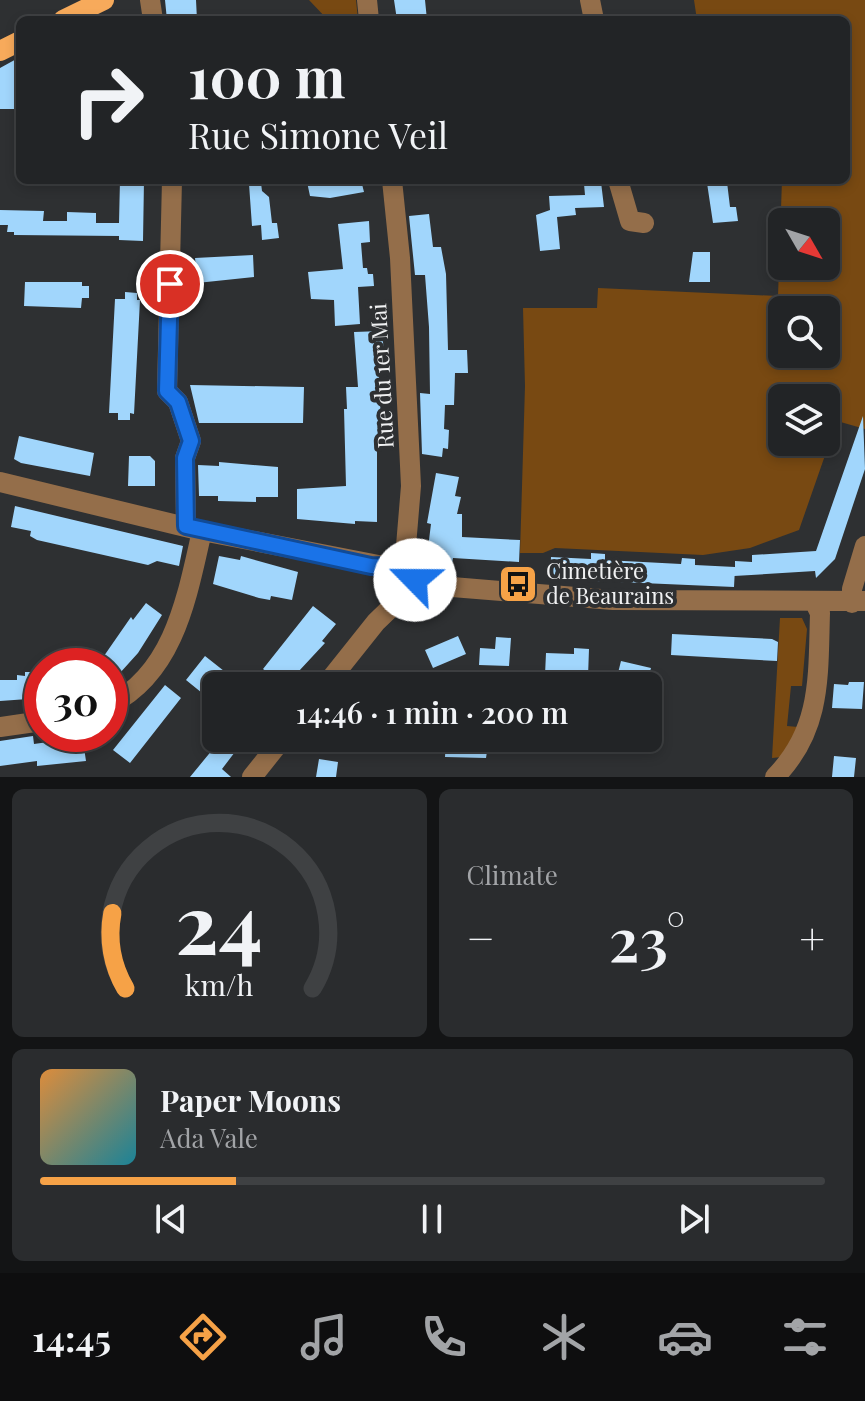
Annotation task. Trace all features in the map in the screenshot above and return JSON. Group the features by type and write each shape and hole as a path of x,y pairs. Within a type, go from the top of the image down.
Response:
{"main road":[{"path":"71,16 104,0"}],"street":[{"path":"128,694 139,687 166,650 181,615 194,528 185,458 191,441 178,402 167,391 172,184"},
{"name":"Rue du 1er Mai","path":"392,184 400,258 411,486 406,546 398,581"},
{"path":"619,184 630,221 644,223"},
{"path":"0,482 371,566 398,581 613,600 818,600 858,596 865,546"},
{"path":"336,672 376,622 398,581"},
{"path":"775,777 800,749 811,721 820,613 818,600"},
{"path":"0,727 24,724"},
{"path":"252,777 272,752"}],"shaded area":[{"path":"309,0 356,0 358,16 324,16"},
{"path":"694,0 865,0 865,429 840,422 840,384 768,384 768,456 825,456 799,530 750,548 703,555 555,548 543,553 520,553 525,386 523,308 597,308 598,288 778,296 779,280 840,280 840,208 781,208 782,184 850,184 850,16 696,16"},
{"path":"780,618 802,618 807,629 802,686 791,686 787,726 798,727 782,757 772,758"}],"building":[{"path":"165,0 196,0 197,16 167,16"},
{"path":"394,0 425,0 427,16 396,16"},
{"path":"16,59 16,109 0,109 0,68"},
{"path":"120,184 144,184 143,241 119,240 119,236 14,235 14,232 7,232 8,225 0,225 0,210 44,211 43,221 67,221 67,212 96,213 96,223 119,223"},
{"path":"249,184 261,184 262,191 269,197 272,223 277,223 279,238 262,240 261,225 252,226"},
{"path":"307,184 362,184 364,192 330,198 310,196"},
{"path":"584,184 601,184 604,207 575,208 576,215 557,217 560,249 540,251 536,215 550,210 549,196 585,195"},
{"path":"707,184 727,184 730,207 736,207 738,221 713,223"},
{"path":"429,214 433,247 441,247 446,274 448,350 467,350 468,373 455,373 454,405 445,405 444,429 449,430 448,449 443,448 442,457 422,454 420,393 430,394 429,327 425,275 415,275 409,216"},
{"path":"369,221 370,242 361,243 363,268 367,268 368,274 373,274 374,286 358,287 360,324 335,326 334,300 311,299 308,272 343,269 338,224"},
{"path":"693,252 710,252 710,282 689,282"},
{"path":"253,255 254,277 197,283 197,280 190,280 189,268 196,268 195,258"},
{"path":"25,282 82,282 82,286 89,286 89,298 82,298 81,308 24,306"},
{"path":"125,292 137,293 137,300 140,300 134,414 130,413 130,420 118,420 118,413 109,413 115,299 125,299"},
{"path":"382,331 384,353 378,353 381,446 377,446 377,522 355,521 355,524 297,519 297,489 346,486 346,387 358,387 354,332"},
{"path":"190,385 304,387 303,423 199,423"},
{"path":"863,416 865,469 835,559 816,578 815,571 735,576 734,587 550,579 551,557 591,559 591,553 605,554 605,560 681,564 682,558 695,559 695,565 735,567 735,561 752,562 752,555 816,551"},
{"path":"19,436 94,453 90,476 21,463 14,459"},
{"path":"129,456 150,456 155,461 155,486 128,486"},
{"path":"219,462 278,467 278,497 256,497 256,502 218,501 218,496 199,496 198,465 219,466"},
{"path":"436,473 459,477 455,496 461,497 457,514 462,514 462,537 520,540 519,562 453,558 451,570 437,570 426,564 431,524 427,523"},
{"path":"15,506 183,546 179,566 157,561 148,565 37,540 30,536 31,531 11,527"},
{"path":"219,556 240,560 241,556 298,572 292,600 271,596 270,600 259,598 213,584"},
{"path":"146,603 162,615 128,664 128,648 109,648 131,617 133,620"},
{"path":"313,606 336,624 322,641 325,643 298,672 267,672 263,669"},
{"path":"672,634 772,639 778,642 777,661 671,655"},
{"path":"458,636 466,654 433,668 425,650"},
{"path":"496,637 511,638 509,666 479,665 480,648 495,649"},
{"path":"574,648 589,649 588,672 545,672 546,653 574,654"},
{"path":"205,656 225,672 202,672 202,693 186,680"},
{"path":"621,661 651,668 650,672 618,672"},
{"path":"17,675 24,676 24,699 0,701 0,680 17,680"},
{"path":"849,682 864,682 862,709 832,708 834,684 848,685"},
{"path":"165,685 181,698 130,763 116,752 128,752 128,731"},
{"path":"24,737 24,752 85,752 86,761 37,766 37,761 0,766 0,741"},
{"path":"211,752 235,752 222,769 231,777 190,777"},
{"path":"445,752 487,752 486,758 445,757"},
{"path":"834,756 856,758 854,777 832,777"},
{"path":"319,759 338,762 336,777 316,777"}],"place":[{"name":"Cimetière de Beaurains","path":"518,584"}],"route":[{"path":"170,284 167,391 178,402 183,426 191,441 185,458 186,526 371,566 399,566 410,570 415,580"}]}
